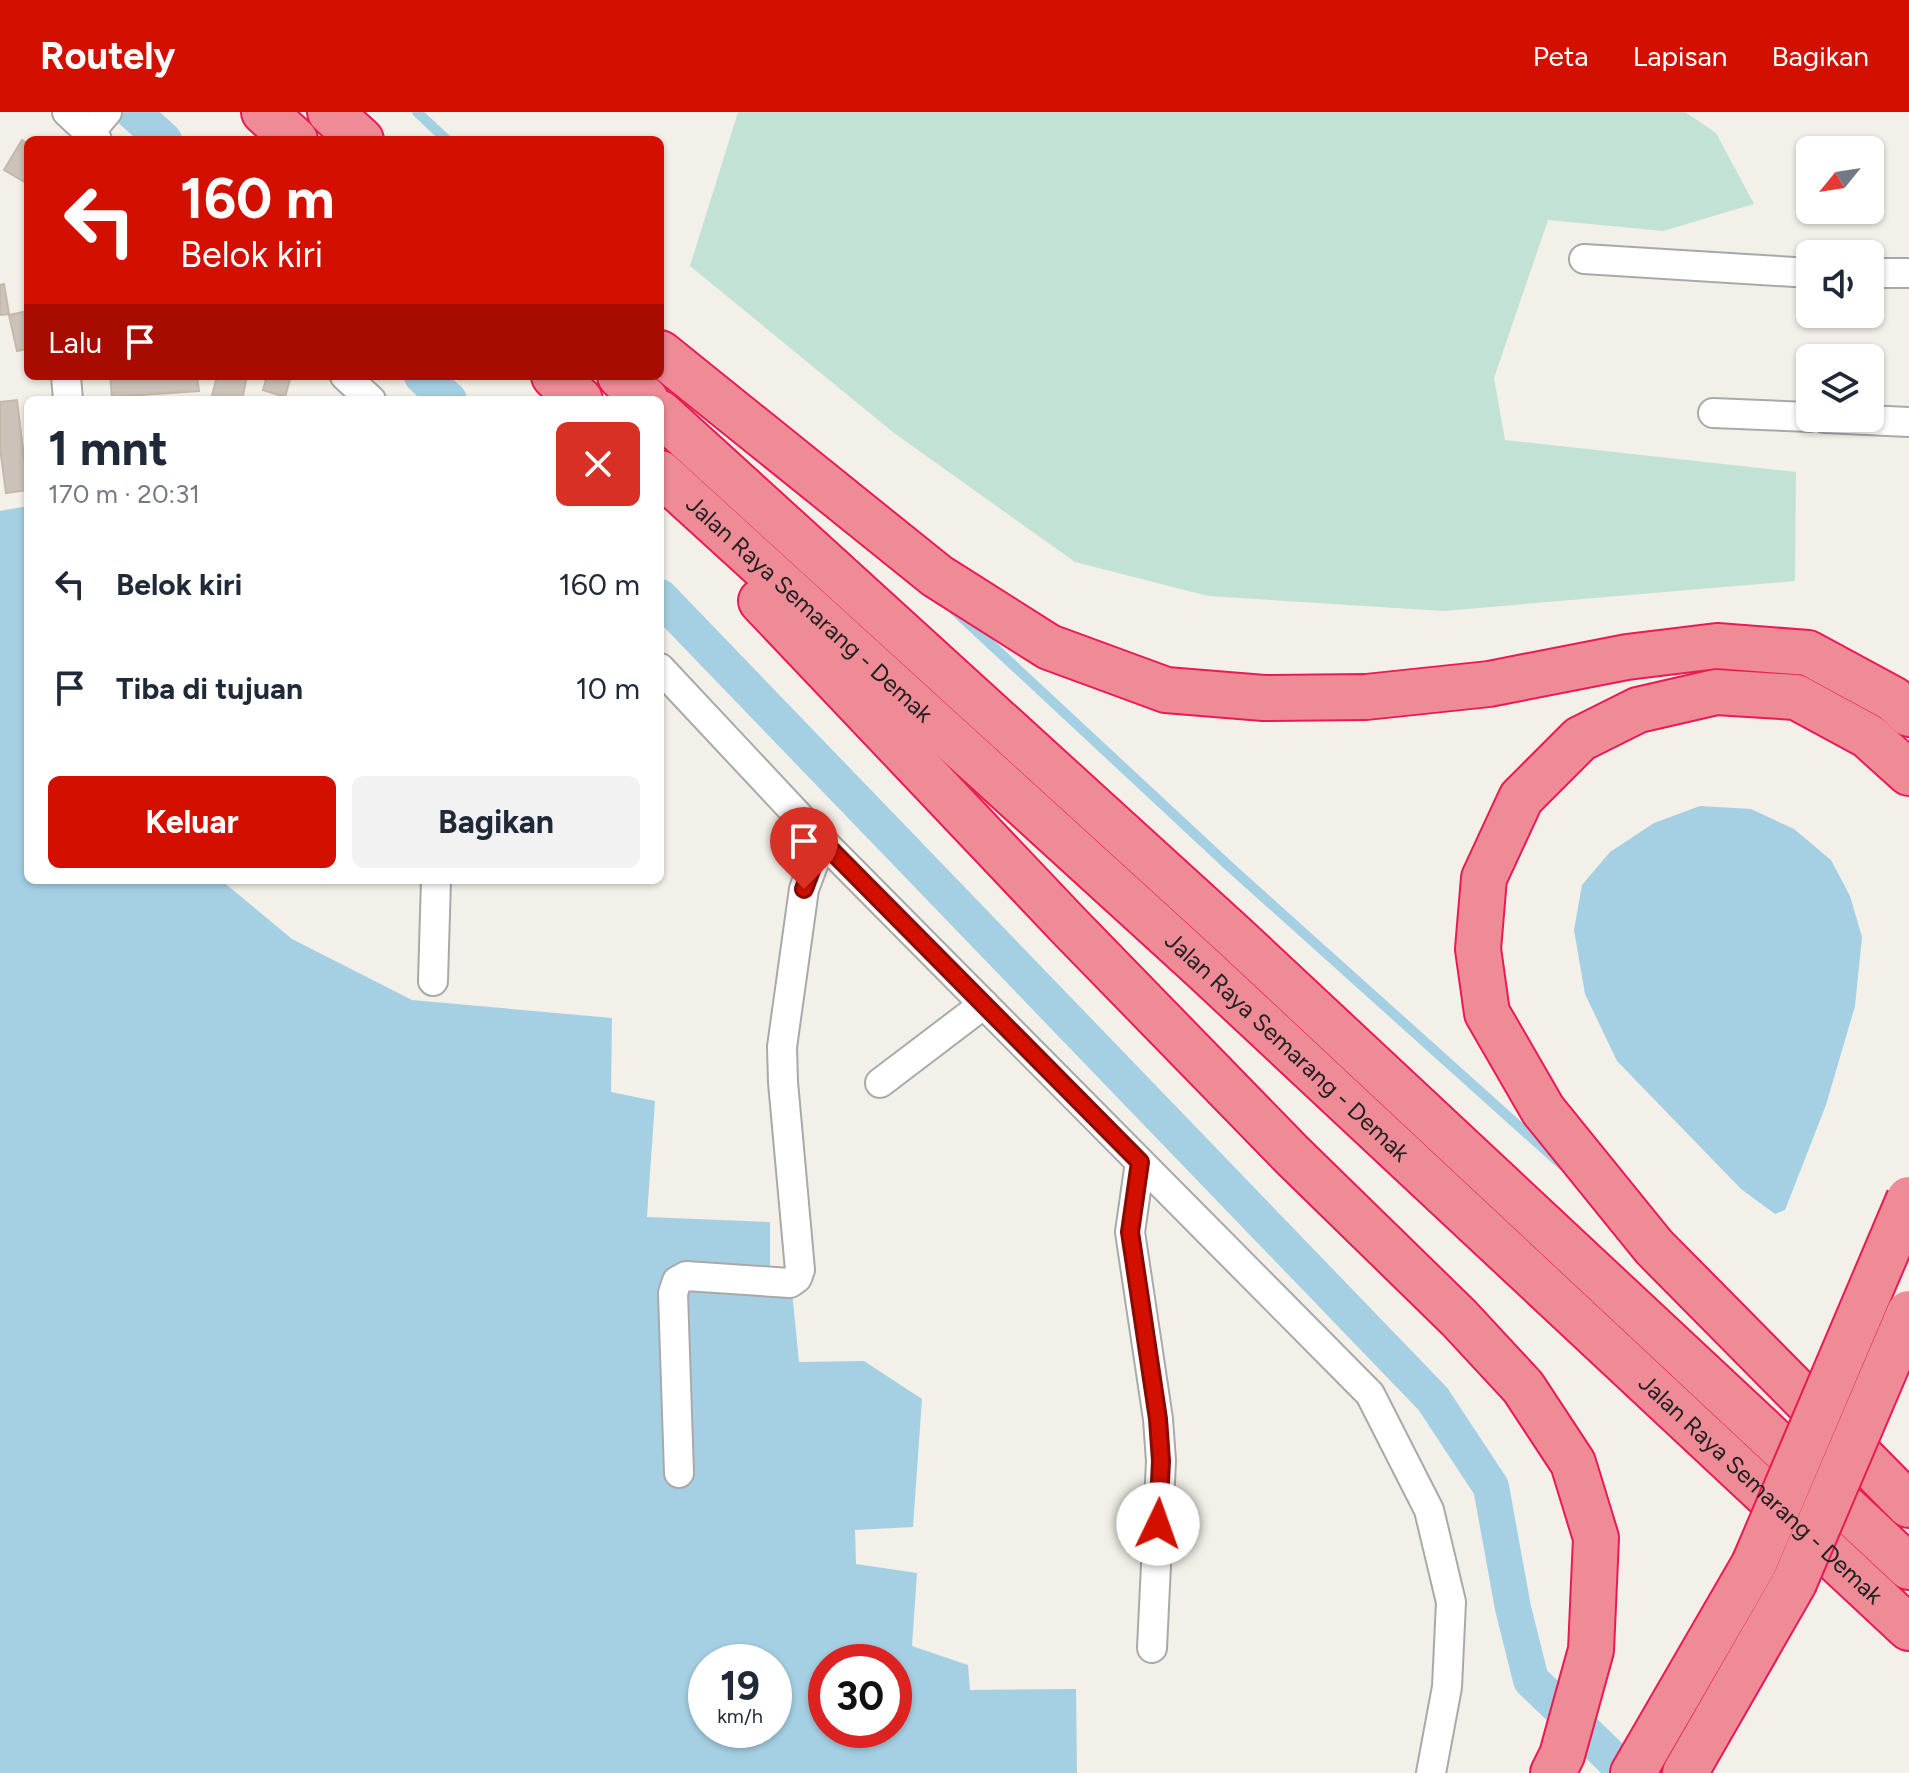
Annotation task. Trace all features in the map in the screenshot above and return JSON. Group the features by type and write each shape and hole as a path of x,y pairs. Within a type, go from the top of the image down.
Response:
{"highway":[{"path":"264,112 291,136"},
{"path":"330,112 357,136"},
{"path":"664,356 937,576 1049,647 1166,690 1264,698 1366,697 1489,684 1627,657 1717,646 1808,653 1893,699 1909,714"},
{"path":"554,380 568,396"},
{"path":"556,380 575,396"},
{"path":"624,380 642,396"},
{"name":"Jalan Raya Semarang - Demak","path":"664,417 1233,935 1909,1567"},
{"name":"Jalan Raya Semarang - Demak","path":"664,477 1203,968 1909,1628"},
{"path":"664,498 1070,927 1292,1155 1459,1318 1523,1387 1573,1463 1596,1538 1591,1650 1562,1755 1553,1773"},
{"path":"1909,773 1868,736 1796,697 1716,692 1638,710 1580,739 1521,798 1484,878 1478,949 1487,1013 1543,1110 1654,1247 1909,1505"},
{"path":"1633,1773 1754,1564 1909,1199"},
{"path":"1685,1773 1794,1583 1909,1313"}],"street":[{"path":"65,112 90,131"},
{"path":"1584,259 1796,272"},
{"path":"1884,273 1909,273"},
{"path":"349,380 367,396"},
{"path":"1713,413 1796,416"},
{"path":"1884,421 1909,422"},
{"path":"664,672 822,841 1370,1394 1429,1510 1451,1602 1447,1687 1431,1773"},
{"path":"679,1473 673,1293 677,1281 686,1276 790,1283 797,1278 800,1270 782,1047 804,889 822,841"},
{"path":"433,981 436,884"},
{"path":"880,1083 984,1004"},
{"path":"1140,1162 1130,1232 1158,1419 1161,1461 1152,1648"}],"green space":[{"path":"738,112 1685,112 1716,133 1754,204 1663,231 1548,220 1494,378 1505,440 1796,472 1795,581 1443,611 1208,596 1075,562 894,433 690,266"}],"water":[{"path":"24,507 24,884 226,884 292,939 412,1000 612,1018 611,1092 655,1101 647,1217 770,1222 770,1289 792,1291 799,1362 864,1361 922,1399 913,1527 855,1530 856,1564 917,1573 912,1646 968,1665 970,1690 1076,1689 1077,1773 0,1773 0,511"},
{"path":"1700,806 1751,809 1794,829 1831,860 1850,896 1862,937 1855,1006 1826,1105 1785,1210 1775,1214 1741,1189 1617,1061 1585,994 1574,930 1582,885 1610,852 1654,823"}],"building":[{"path":"22,140 24,182 4,170"},
{"path":"4,284 9,314 0,315 0,285"},
{"path":"24,312 24,350 17,351 9,315"},
{"path":"110,380 198,380 199,391 126,396 112,396"},
{"path":"216,380 246,380 243,396 212,396"},
{"path":"266,380 290,380 285,396 263,390"},
{"path":"17,400 24,457 24,491 6,493 0,448 0,402"}],"waterway":[{"path":"133,112 160,136"},
{"path":"417,112 443,136"},
{"path":"426,380 444,396"},
{"path":"664,601 1433,1399 1491,1487 1513,1608 1531,1680 1627,1773"},
{"path":"954,610 1230,867 1562,1165"}],"route":[{"path":"804,889 822,841 1140,1162 1130,1232 1158,1419 1161,1461 1158,1524"}]}
